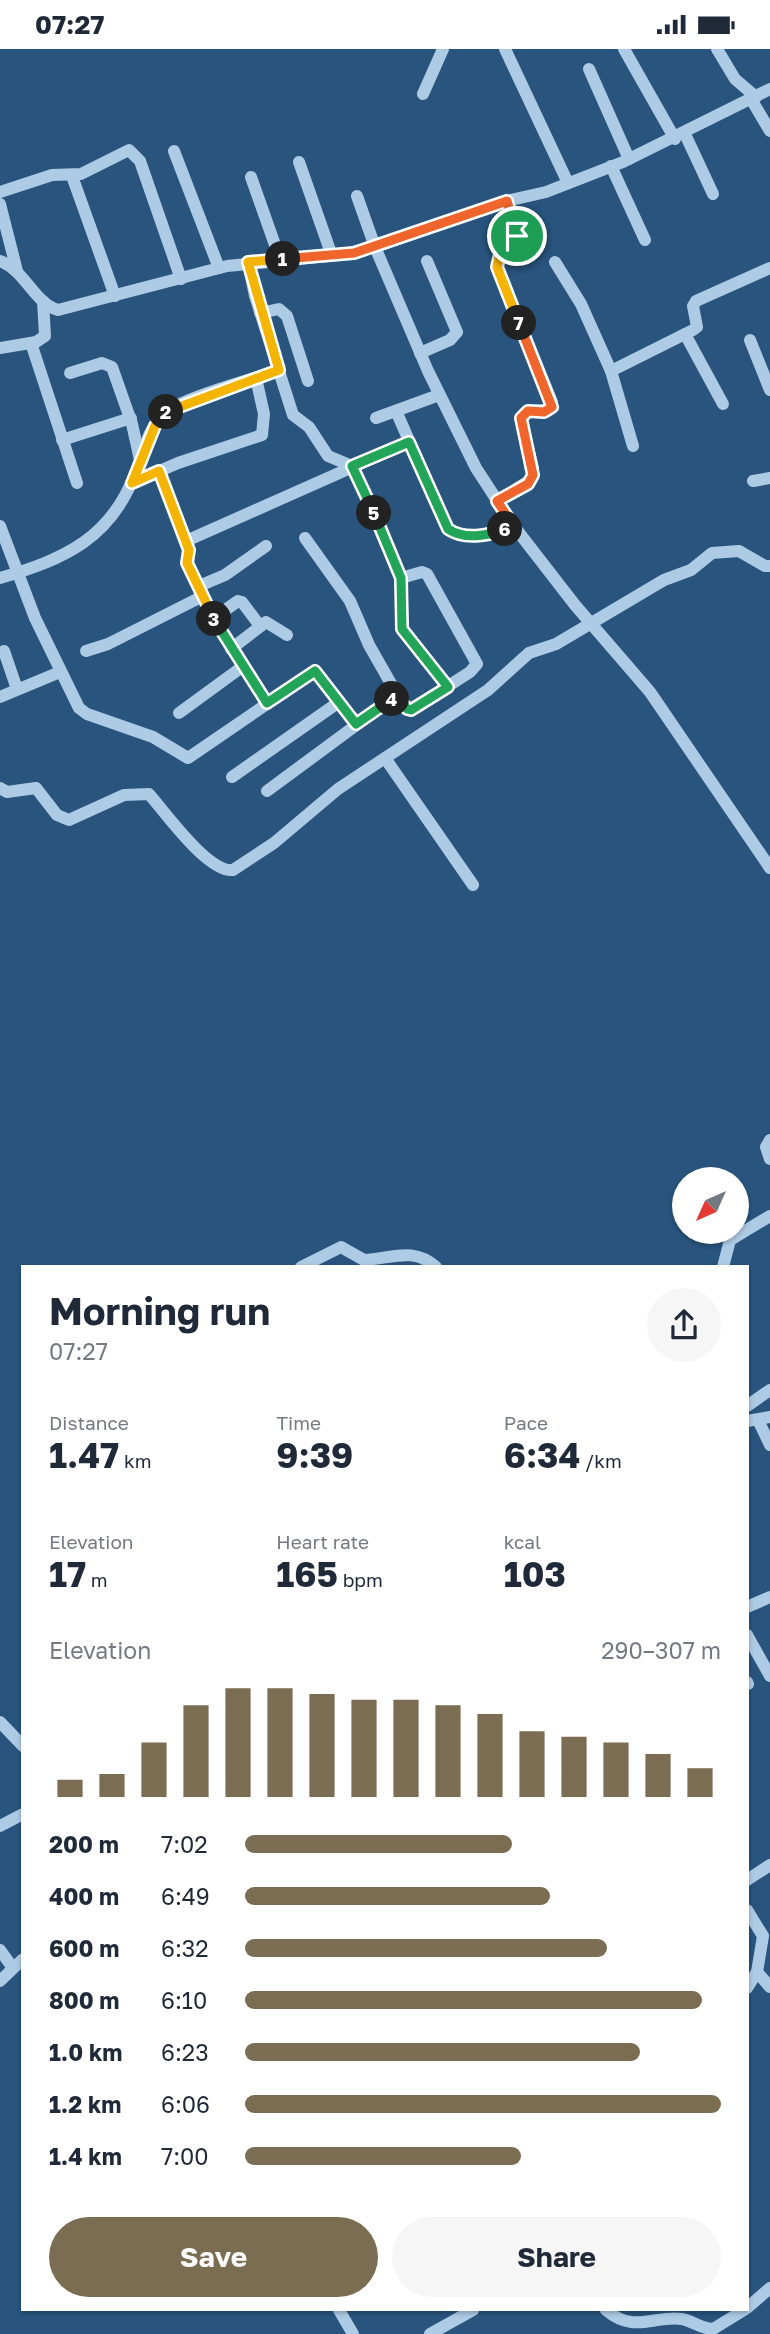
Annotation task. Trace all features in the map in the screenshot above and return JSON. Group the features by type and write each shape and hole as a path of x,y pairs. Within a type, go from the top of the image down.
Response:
{"street":[{"path":"423,94 443,49"},
{"path":"505,49 568,183"},
{"path":"624,49 680,136 713,194"},
{"path":"717,49 735,79 754,98 770,131"},
{"path":"589,69 629,159"},
{"path":"0,261 18,271 43,301 58,310 248,262 332,256 375,247 507,201 532,197 629,159 770,89"},
{"path":"0,192 52,175 72,176 92,170 129,149 136,154 181,278"},
{"path":"174,151 219,268"},
{"path":"299,162 332,256"},
{"path":"611,166 645,240"},
{"path":"72,176 115,296"},
{"path":"251,177 280,259"},
{"path":"357,196 375,247 420,353 470,458 513,525 590,624 650,692 770,868"},
{"path":"497,501 532,479 533,468 521,418 528,411 549,410 552,403 497,267 500,254 513,245 517,236 507,201"},
{"path":"0,205 18,271"},
{"path":"420,353 450,340 457,331 427,261"},
{"path":"248,262 260,313 293,415 309,427 317,444 328,456 352,466 401,578 402,629 448,687"},
{"path":"555,262 581,304 611,371 633,446"},
{"path":"611,371 697,327 693,306 696,301 770,268"},
{"path":"0,348 41,340 46,332 43,301"},
{"path":"260,313 279,309 287,316 308,381"},
{"path":"685,334 723,404"},
{"path":"750,340 770,390"},
{"path":"31,343 77,483"},
{"path":"70,373 107,364 112,367 131,418 140,460"},
{"path":"0,578 60,555 102,530 115,516 132,483 155,426 169,409 279,370"},
{"path":"132,483 262,435 264,414 256,378"},
{"path":"376,418 439,395"},
{"path":"396,411 448,529 464,535 480,535 513,525"},
{"path":"62,440 131,418"},
{"path":"186,541 409,442"},
{"path":"159,471 189,550 187,563 231,649 267,703"},
{"path":"753,481 770,478"},
{"path":"0,526 72,698 87,714 153,737 188,758 315,671 356,724"},
{"path":"305,538 350,601 369,645 397,695 407,709 411,710 475,669 476,659 451,623 427,574 422,572 401,578"},
{"path":"86,651 108,644 201,591 266,546"},
{"path":"0,789 7,792 36,788 57,815 69,820 124,795 149,794 177,828 227,870 274,843 338,789 488,690 529,653 556,644 608,611 631,603 664,580 691,570 712,553 739,551 765,566 770,566"},
{"path":"214,618 238,601 247,607 260,626"},
{"path":"231,649 270,621 287,635"},
{"path":"4,651 16,689"},
{"path":"179,713 243,667"},
{"path":"0,697 60,672"},
{"path":"267,791 397,695"},
{"path":"232,777 339,702"},
{"path":"385,758 473,885"},
{"path":"770,1140 766,1147 770,1159"},
{"path":"724,1265 730,1240 770,1216"},
{"path":"305,1265 341,1247 364,1260 408,1254 428,1260 434,1265"},
{"path":"749,1405 770,1390"},
{"path":"759,1419 770,1445"},
{"path":"749,1606 770,1598"},
{"path":"749,1639 770,1676"},
{"path":"0,1722 21,1744"},
{"path":"0,1826 21,1815"},
{"path":"749,1878 770,1865"},
{"path":"749,1913 763,1936 757,1972 749,1986"},
{"path":"0,1950 18,1964 0,1982"},
{"path":"757,1972 770,1987"},
{"path":"749,2306 770,2288"},
{"path":"341,2311 353,2334"},
{"path":"430,2334 471,2311"},
{"path":"607,2311 615,2320 631,2326 657,2325 679,2319 713,2329 743,2311"}],"route":[{"path":"507,201 517,236 513,245 500,254 497,267 552,407 544,412 528,411 521,418 520,424 533,468 532,479 528,484 497,501 513,525 480,535 454,534 444,524 409,442 352,466 401,578 402,629 448,687 411,710 401,703 397,695 356,724 315,671 267,703 231,649 187,563 189,550 159,471 132,483 155,426 169,409 279,370 255,296 248,262 354,253 507,201"}]}
